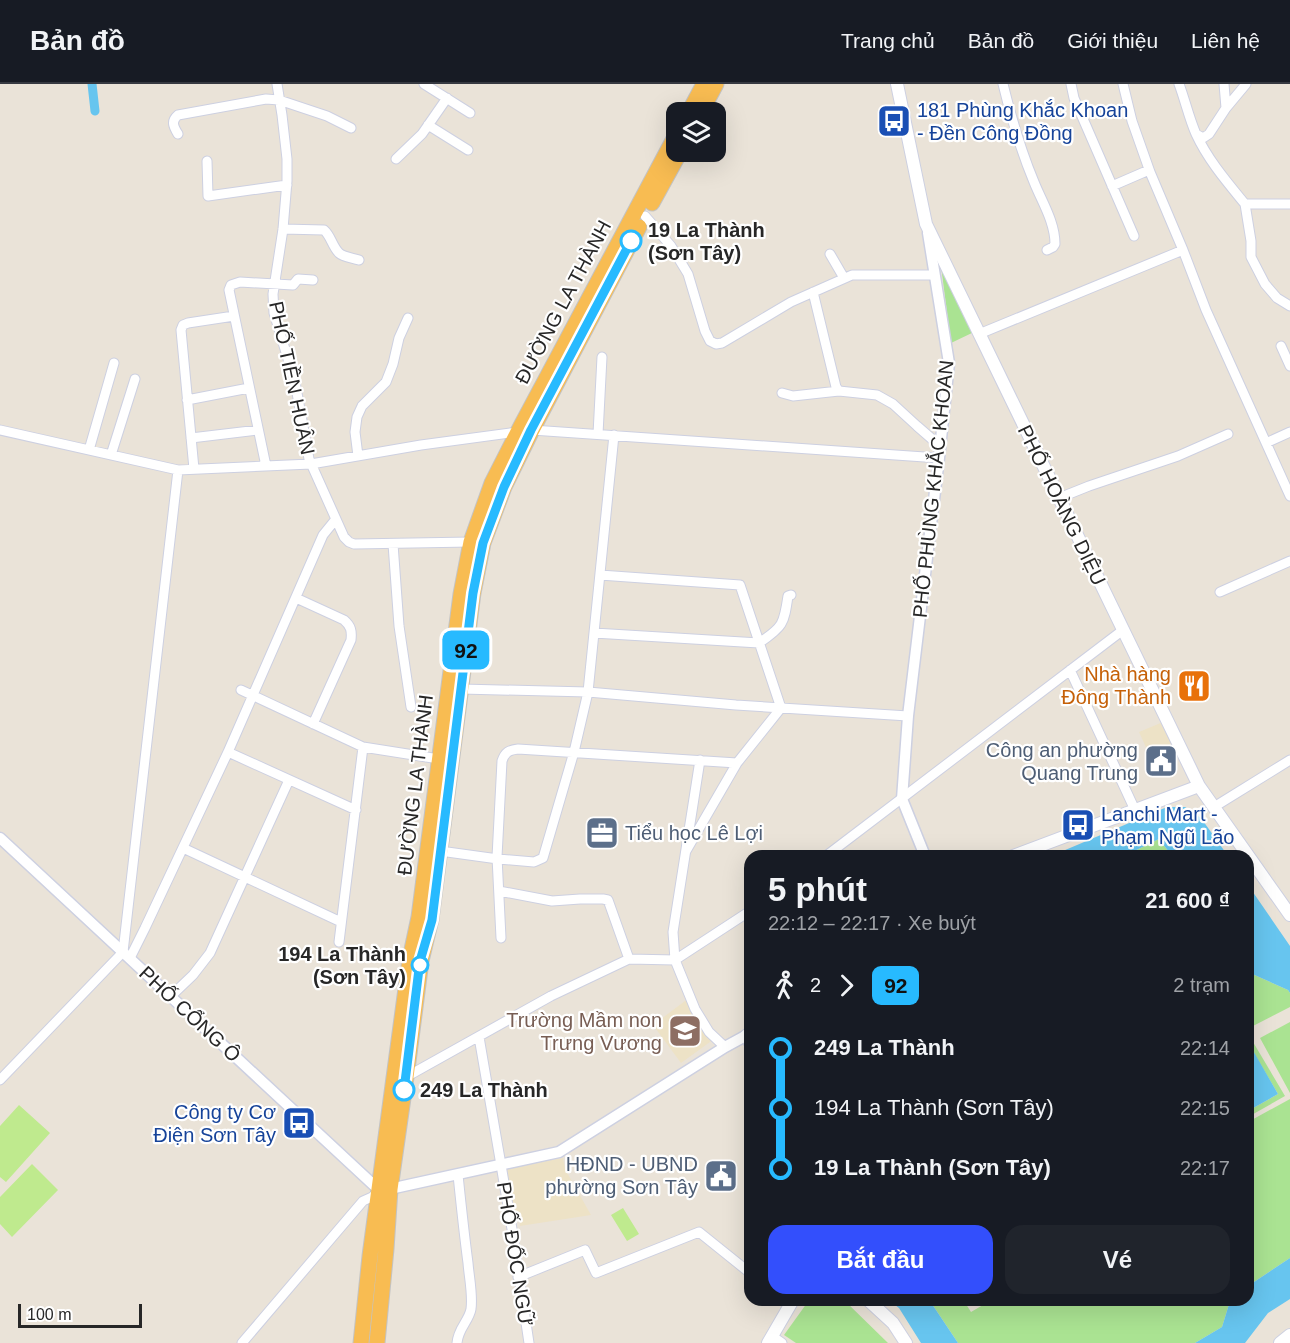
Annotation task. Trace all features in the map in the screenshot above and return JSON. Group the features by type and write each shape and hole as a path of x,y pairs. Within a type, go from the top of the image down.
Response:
{"highway":[{"path":"694,102 704,84"},
{"path":"706,102 716,84"},
{"name":"ĐƯỜNG LA THÀNH","path":"361,1343 370,1256 406,1077 420,961 432,920 473,593 483,543 524,431 666,154"},
{"name":"ĐƯỜNG LA THÀNH","path":"377,1343 386,1249 385,1189 410,959 419,917 461,594 471,542 492,483 524,431 675,162"}],"main road":[{"name":"PHỐ HOÀNG DIỆU","path":"897,84 926,224 938,260 979,334 1199,786 1244,850"},
{"path":"1029,850 1199,786"},
{"name":"PHỐ HOÀNG DIỆU","path":"1254,864 1290,915"},
{"path":"774,1341 790,1306"},
{"path":"875,1306 893,1323 906,1343"},
{"path":"1280,1343 1290,1335"}],"street":[{"name":"PHỐ TIỀN HUÂN","path":"277,84 287,159 287,185 284,230 273,294 275,321 295,381 305,444 311,464 344,537 349,542 354,544 471,542"},
{"path":"424,84 470,113"},
{"path":"1003,84 1033,180 1050,217 1055,244 1047,250"},
{"path":"1071,84 1074,98 1134,236"},
{"path":"1123,84 1132,121 1149,170 1206,310 1289,492"},
{"path":"1179,84 1196,134 1223,178 1245,204 1251,257 1265,284 1276,298 1290,306"},
{"path":"1224,84 1226,108"},
{"path":"1196,134 1203,138 1209,134 1226,108 1246,84"},
{"path":"396,159 422,134 447,98"},
{"path":"178,134 173,127 173,122 178,115 266,99 279,100 327,116 351,128"},
{"path":"428,125 468,150"},
{"path":"207,162 208,196 287,185"},
{"path":"1113,186 1149,170"},
{"path":"1245,204 1290,204"},
{"path":"645,216 671,246 687,274 705,331 710,341 716,344 722,343 790,302 852,275 934,275"},
{"path":"284,230 324,230 339,253 359,260"},
{"path":"979,334 1183,250"},
{"path":"830,254 844,278"},
{"name":"PHỐ PHÙNG KHẮC KHOAN","path":"923,850 902,799 908,716 949,363 934,275 938,260"},
{"path":"266,466 229,290 231,285 240,282 293,285 298,279 313,280"},
{"path":"813,292 836,387 839,391"},
{"path":"194,469 181,330 183,325 234,316"},
{"path":"358,456 355,432 357,417 362,406 386,382 399,338 408,318"},
{"path":"1281,346 1290,366"},
{"path":"598,434 602,357"},
{"path":"89,450 114,363"},
{"path":"111,455 135,379"},
{"path":"187,400 249,387"},
{"path":"782,393 793,396 839,391 877,395 893,404 940,446"},
{"path":"0,430 178,470 311,464 524,431 614,435 939,459"},
{"path":"191,438 258,430"},
{"path":"1266,443 1290,432"},
{"path":"1059,498 1178,456 1228,434"},
{"path":"440,851 534,862 543,858 574,752 588,692 614,435"},
{"path":"127,955 178,470"},
{"path":"0,1080 127,955 183,848 228,752 323,535 336,519"},
{"path":"393,544 399,626 411,707"},
{"path":"1220,592 1290,561"},
{"path":"600,575 740,585 781,708"},
{"path":"594,633 759,642 777,631 783,621 788,596 791,595"},
{"path":"296,598 344,620 349,624 351,632 351,640 313,724"},
{"path":"834,850 1123,630"},
{"path":"1070,670 1135,810"},
{"path":"461,689 588,692 908,716"},
{"path":"241,690 363,747 439,759"},
{"path":"686,851 737,763 781,708"},
{"path":"339,942 363,747"},
{"path":"501,938 498,859 502,761 509,750 737,763"},
{"path":"228,752 356,810"},
{"path":"700,760 673,932 675,960 695,1009 709,1032 725,1047"},
{"path":"1214,807 1290,760"},
{"path":"171,996 210,953 289,780"},
{"name":"PHỐ CỔNG Ô","path":"0,838 385,1189"},
{"path":"183,848 341,922"},
{"path":"499,891 552,901 608,900 629,959"},
{"path":"406,1077 551,996 629,959 675,960 744,915"},
{"name":"PHỐ ĐỐC NGỮ","path":"479,1037 529,1343"},
{"path":"242,1343 363,1201 385,1189 559,1152 725,1047 744,1039"},
{"path":"457,1343 471,1309 458,1175"},
{"path":"518,1277 585,1250 596,1274 699,1232 744,1268"}],"shaded area":[{"path":"1163,722 1172,743 1149,754 1139,732"},
{"name":"Trường Mầm non Trưng Vương","path":"689,998 717,1037 681,1063 653,1025"},
{"path":"563,1158 565,1169 591,1215 520,1226 519,1214 511,1215 504,1168"}],"green space":[{"path":"941,266 974,332 951,343"},
{"path":"1159,839 1167,850 1136,850"},
{"path":"1254,975 1288,990 1290,1007 1254,1025"},
{"path":"1290,1022 1290,1093 1260,1038"},
{"path":"1254,1044 1285,1096 1254,1114 1254,1108 1278,1094 1254,1053"},
{"path":"1290,1099 1290,1258 1254,1282 1254,1119"},
{"path":"19,1105 50,1133 6,1182 0,1177 0,1126"},
{"path":"32,1164 58,1190 12,1237 0,1224 0,1197"},
{"path":"623,1208 639,1234 627,1241 611,1215"},
{"path":"805,1306 850,1306 888,1343 796,1343 784,1335"},
{"path":"933,1306 967,1306 971,1312 981,1306 1228,1306 1222,1327 1195,1343 958,1343"}],"water":[{"path":"1167,807 1185,807 1201,818 1224,850 1167,850 1159,839 1136,850 1065,850"},
{"path":"1254,894 1290,946 1290,993 1254,975"},
{"path":"1254,1052 1278,1094 1254,1108"},
{"path":"1290,1258 1290,1299 1268,1313 1245,1343 1195,1343 1222,1327 1228,1306 1254,1306 1254,1282"},
{"path":"896,1306 933,1306 958,1343 921,1343"}],"waterway":[{"path":"92,84 95,111"}],"bus line":[{"name":"92","path":"404,1090 420,961 432,920 473,593 483,543 504,487 531,430 631,241"}],"place":[{"name":"181 Phùng Khắc Khoan - Đền Công Đồng","path":"894,121"},
{"name":"19 La Thành (Sơn Tây)","path":"631,241"},
{"name":"Nhà hàng Đông Thành","path":"1194,686"},
{"name":"Công an phường Quang Trung","path":"1161,761"},
{"name":"Lanchi Mart - Phạm Ngũ Lão","path":"1078,825"},
{"name":"Tiểu học Lê Lợi","path":"602,833"},
{"name":"194 La Thành (Sơn Tây)","path":"420,965"},
{"name":"Trường Mầm non Trưng Vương","path":"685,1031"},
{"name":"249 La Thành","path":"404,1090"},
{"name":"Công ty Cơ Điện Sơn Tây","path":"299,1123"},
{"name":"HĐND - UBND phường Sơn Tây","path":"721,1176"}]}
